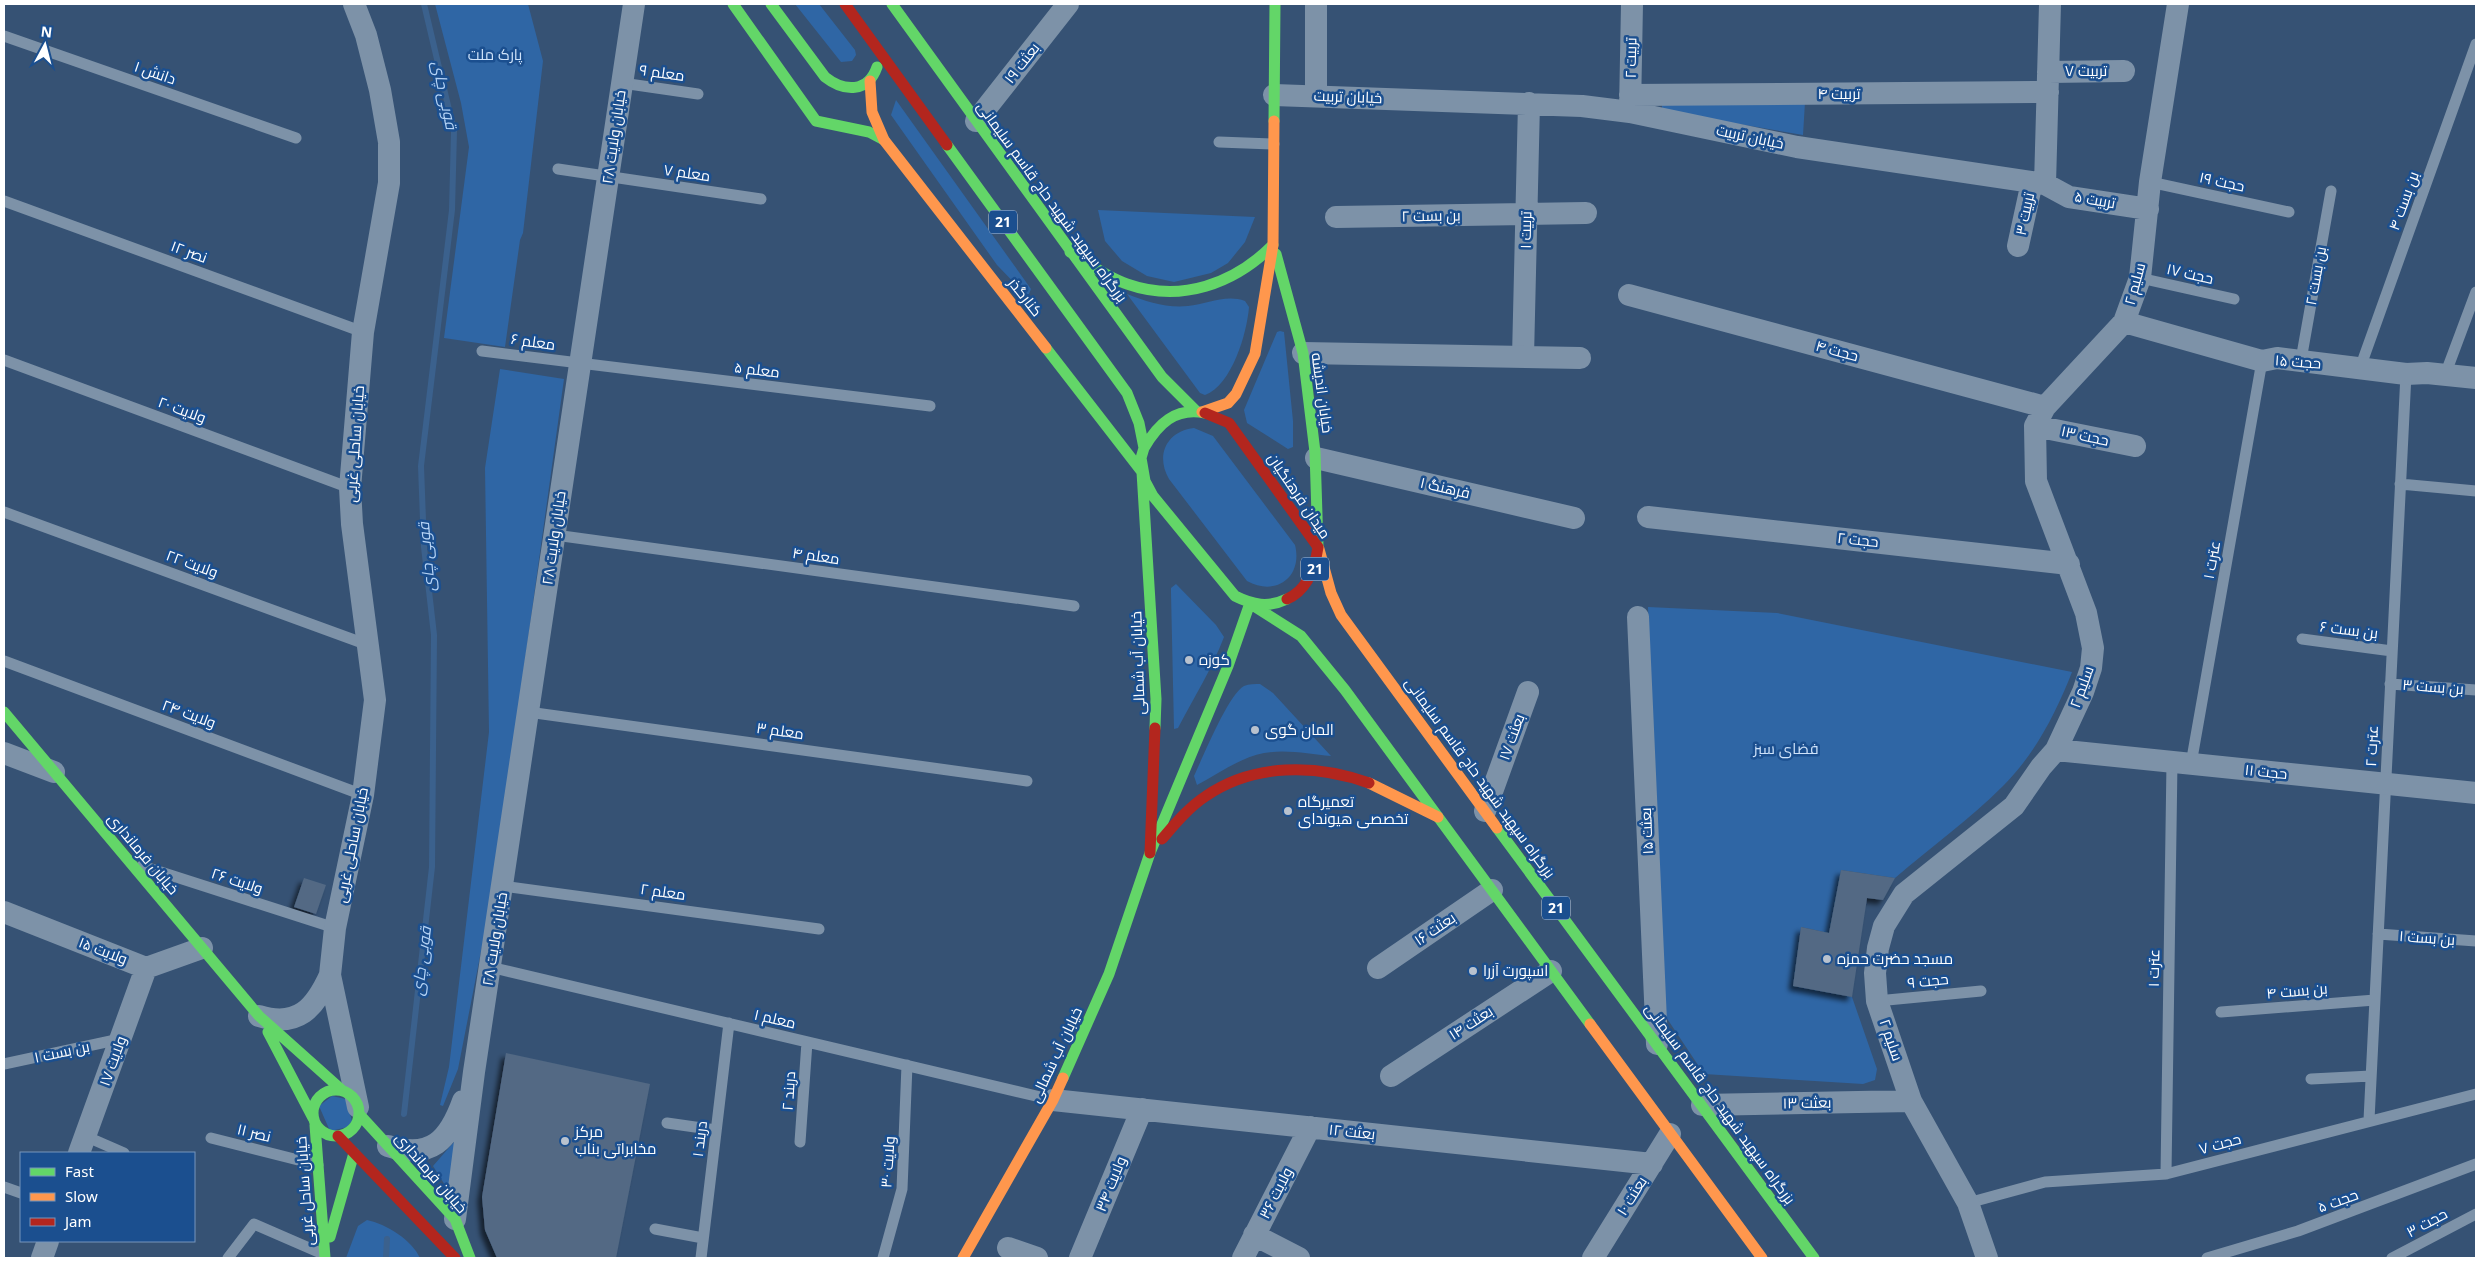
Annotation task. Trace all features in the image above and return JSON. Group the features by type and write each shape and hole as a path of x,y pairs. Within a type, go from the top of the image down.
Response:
{"main road":[{"path":"733,4 816,121 834,127 870,132 884,140"},
{"path":"771,4 825,78 842,89 850,101"},
{"name":"21","path":"845,4 1127,393 1136,410 1144,448"},
{"name":"بزرگراه سپهبد شهید حاج قاسم سلیمانی","path":"892,4 1162,377 1199,411"},
{"name":"خیابان اندیشه","path":"1199,411 1228,403 1240,388 1257,345 1273,246 1275,4"},
{"name":"کنارگذر","path":"874,44 878,66 876,73 870,81 870,105 874,122 884,140 1142,472"},
{"path":"842,89 862,87 870,81"},
{"path":"834,127 845,124 852,113"},
{"path":"1070,252 1127,284 1154,291 1183,292 1211,287 1238,276 1261,259 1273,246"},
{"name":"خیابان اندیشه","path":"1273,246 1302,353 1316,458 1318,548"},
{"name":"21","path":"1199,411 1179,413 1164,421 1153,431 1141,458 1142,472 1153,496 1235,596 1272,615 1301,636 1345,690 1762,1258"},
{"name":"میدان فرهنگیان","path":"1199,411 1214,414 1229,423 1241,437 1318,548 1315,570 1307,585 1300,592 1278,604 1250,603"},
{"name":"خیابان آب شمالی","path":"1142,472 1156,699 1150,854"},
{"name":"بزرگراه سپهبد شهید حاج قاسم سلیمانی","path":"1318,548 1331,593 1341,615 1814,1258"},
{"name":"خیابان آب شمالی","path":"963,1258 1053,1100 1109,974 1150,854 1228,666 1250,603"},
{"name":"خیابان فرمانداری","path":"4,712 259,1016 353,1104 388,1146 456,1219 470,1258"},
{"path":"1150,854 1181,817 1206,795 1228,783 1255,774 1279,770 1332,773 1359,779 1386,790 1438,817"},
{"name":"خیابان فرمانداری","path":"259,1016 314,1122"},
{"path":"336,1090 353,1104 355,1127 344,1135 324,1134 314,1122 314,1104 323,1094 336,1090"},
{"name":"خیابان ساحل غربی","path":"314,1122 325,1257"},
{"path":"338,1136 446,1254"},
{"name":"خیابان ساحل غربی","path":"325,1257 354,1153"},
{"path":"446,1254 456,1219"}],"street":[{"name":"خیابان ساحلی غربی","path":"259,1016 275,1021 296,1017 310,1008 322,994 330,975 336,928 364,795 375,700 352,524 350,488 363,332 388,184 389,142 376,72 366,35 354,4"},
{"name":"خیابان ولایت ۲۸","path":"456,1219 474,1072 634,4"},
{"name":"بعثت ۱۹","path":"976,121 1068,4"},
{"path":"1316,4 1316,96"},
{"name":"تربیت ۲","path":"1630,104 1632,4"},
{"path":"2039,183 2048,82 2050,4"},
{"name":"سلیم ۲","path":"1987,1258 1968,1203 1911,1100 1877,1001 1875,974 1878,948 1884,926 1904,894 2014,806 2041,767 2056,750 2083,692 2091,668 2093,648 2086,613 2069,564 2048,517 2036,481 2040,416 2124,322 2140,278 2150,182 2178,4"},
{"name":"تربیت ۷","path":"2048,82 2124,71"},
{"name":"تربیت ۴","path":"1630,104 2048,82"},
{"name":"خیابان تربیت","path":"1274,95 1582,106 1630,104 1798,147 2039,183"},
{"name":"تربیت ۱","path":"1523,357 1529,103"},
{"name":"تربیت ۵","path":"2039,183 2070,197 2148,209"},
{"name":"تربیت ۳","path":"2018,246 2039,183"},
{"path":"1526,214 1586,213"},
{"name":"بن بست ۲","path":"1336,217 1526,214"},
{"name":"حجت ۴","path":"1629,295 2040,416"},
{"name":"حجت ۱۵","path":"2124,322 2262,361 2277,358 2406,374 2476,378"},
{"path":"1302,353 1580,358"},
{"name":"حجت ۱۳","path":"2040,416 2135,446"},
{"name":"فرهنگ ۱","path":"1316,458 1574,518"},
{"name":"حجت ۲","path":"1648,517 2069,564"},
{"name":"بعثت ۱۵","path":"1638,617 1657,1044"},
{"name":"بعثت ۱۷","path":"1485,811 1528,692"},
{"name":"حجت ۱۱","path":"2056,750 2476,793"},
{"path":"4,753 54,772"},
{"name":"بعثت ۱۶","path":"1378,968 1492,890"},
{"name":"ولایت ۱۵","path":"4,912 146,968 202,948"},
{"name":"ولایت ۱۷","path":"82,1145 146,968"},
{"name":"بعثت ۱۴","path":"1391,1076 1551,971"},
{"name":"خیابان ساحلی غربی","path":"330,975 353,1104"},
{"name":"خیابان ولایت ۲۸","path":"388,1146 413,1151 431,1147 446,1137 456,1122 474,1072"},
{"name":"بعثت ۱۲","path":"1053,1100 1652,1164"},
{"name":"بعثت ۱۳","path":"1702,1105 1911,1100"},
{"name":"ولایت ۳۴","path":"1080,1258 1142,1109"},
{"name":"ولایت ۳۶","path":"1242,1258 1310,1127"},
{"name":"بعثت ۱۰","path":"1593,1258 1670,1134"},
{"path":"1254,1235 1299,1258"},
{"path":"42,1258 48,1242"},
{"path":"1008,1248 1037,1258"}],"lane":[{"name":"دانش ۱","path":"4,36 296,138"},
{"name":"بن بست ۴","path":"2360,368 2476,44"},
{"name":"معلم ۹","path":"622,83 698,94"},
{"path":"1219,142 1274,144"},
{"name":"معلم ۷","path":"558,169 761,199"},
{"name":"حجت ۱۹","path":"2150,182 2288,212"},
{"name":"بن بست ۲","path":"2301,360 2331,191"},
{"name":"نصر ۱۲","path":"4,201 363,332"},
{"name":"حجت ۱۷","path":"2140,278 2234,299"},
{"path":"2445,375 2476,292"},
{"name":"معلم ۶","path":"482,350 580,364"},
{"name":"ولایت ۲۰","path":"4,360 350,488"},
{"name":"عترت ۱","path":"2166,1174 2182,763 2262,361"},
{"name":"معلم ۵","path":"580,364 930,406"},
{"name":"عترت ۲","path":"2369,1120 2406,374"},
{"path":"2400,484 2476,491"},
{"name":"ولایت ۲۲","path":"4,512 369,645"},
{"name":"معلم ۴","path":"555,535 1074,606"},
{"name":"بن بست ۶","path":"2302,639 2392,651"},
{"name":"ولایت ۲۴","path":"4,661 364,795"},
{"name":"بن بست ۳","path":"2390,684 2476,690"},
{"name":"معلم ۳","path":"528,712 1027,781"},
{"name":"ولایت ۲۶","path":"130,862 336,928"},
{"name":"معلم ۲","path":"502,886 819,929"},
{"name":"بن بست ۱","path":"2378,934 2476,941"},
{"name":"معلم ۱","path":"490,967 1053,1100"},
{"name":"حجت ۹","path":"1877,1001 1981,991"},
{"name":"بن بست ۴","path":"2221,1012 2375,1000"},
{"name":"دربند ۱","path":"701,1258 729,1023"},
{"name":"بن بست ۱","path":"4,1064 120,1040"},
{"name":"دربند ۲","path":"800,1142 807,1042"},
{"name":"ولایت ۳۰","path":"883,1258 902,1189 907,1065"},
{"path":"2311,1079 2371,1076"},
{"name":"حجت ۷","path":"1968,1203 2045,1182 2166,1174 2369,1120 2476,1094"},
{"path":"667,1123 716,1130"},
{"name":"نصر ۱۱","path":"211,1138 318,1165"},
{"path":"82,1145 119,1152"},
{"name":"حجت ۵","path":"2207,1258 2298,1231 2476,1164"},
{"path":"4,1187 20,1193"},
{"name":"حجت ۳","path":"2392,1258 2476,1214"},
{"path":"228,1258 254,1224 325,1257"},
{"path":"656,1229 703,1238"}],"green space":[{"name":"پارک ملت","path":"435,4 528,4 543,61 523,233 520,240 505,347 444,338 469,147 461,103"},
{"path":"795,4 819,4 855,50 856,55 852,61 841,62"},
{"path":"896,100 1031,289 1029,294 1025,294 997,265 891,115"},
{"path":"1805,102 1803,135 1662,111 1662,104"},
{"path":"1098,210 1255,217 1245,242 1228,263 1211,273 1174,282 1147,276 1122,261 1105,241"},
{"path":"1127,294 1149,302 1172,306 1188,306 1224,299 1245,301 1249,307 1245,330 1236,357 1223,381 1205,395 1200,393"},
{"path":"1277,332 1284,332 1293,421 1293,447 1288,449 1247,423 1244,410"},
{"path":"500,369 564,379 494,885 458,1069 443,1106 440,1105 449,1067 489,732 485,468"},
{"path":"1194,428 1213,436 1295,545 1295,566 1291,575 1285,581 1268,587 1247,581 1169,479 1163,461 1166,446 1177,434"},
{"path":"1176,584 1216,625 1224,637 1208,672 1178,728 1174,729 1171,588"},
{"name":"فضای سبز","path":"1648,607 1777,613 2072,672 2052,718 2035,747 2003,786 1895,878 1841,870 1829,933 1801,927 1793,986 1852,997 1877,1069 1875,1080 1863,1084 1704,1074 1664,1014"},
{"path":"1260,684 1273,693 1331,756 1289,752 1264,753 1238,762 1197,785 1194,776 1216,727 1231,701 1244,686"},
{"path":"332,1096 346,1099 352,1121 348,1127 330,1131 319,1106"},
{"path":"460,1135 448,1190 433,1166"},
{"path":"367,1220 390,1229 405,1239 420,1258 346,1258 358,1226"}],"building":[{"name":"مسجد حضرت حمزه","path":"1841,870 1895,878 1883,900 1867,898 1852,997 1793,986 1801,927 1829,933"},
{"path":"304,878 326,885 316,914 294,907"},
{"name":"مرکز مخابراتی بناب","path":"506,1053 650,1084 616,1258 497,1258 485,1230 482,1197"}],"waterway":[{"name":"قوبی چای","path":"404,1114 432,867 434,635 424,547 421,466 452,210 454,131 424,4"},
{"name":"قوبی چای","path":"386,1258 387,1239"}],"traffic: fast":[{"path":"733,4 816,121 869,132 884,140"},
{"path":"771,4 825,77 832,82 847,87 862,86 873,76 877,67"},
{"path":"892,4 1162,377 1196,411"},
{"path":"1274,121 1275,4"},
{"path":"947,145 1127,393 1139,423 1144,448 1141,458 1145,481 1153,496 1235,596 1248,602 1261,604 1273,604 1287,599"},
{"path":"1070,252 1104,274 1119,281 1147,289 1167,291 1187,290 1206,286 1224,279 1258,259 1273,245"},
{"path":"1276,254 1303,353 1315,452 1318,547"},
{"path":"1046,348 1142,472 1156,699 1155,728"},
{"path":"1144,448 1149,439 1168,419 1185,413 1205,413"},
{"path":"1063,1078 1109,974 1150,853 1228,666 1250,603"},
{"path":"1251,604 1301,636 1345,690 1590,1024"},
{"path":"4,712 259,1016 343,1091"},
{"path":"1497,828 1814,1258"},
{"path":"268,1032 313,1118"},
{"path":"331,1090 341,1090 355,1100 359,1113 355,1126 349,1132 341,1136 331,1136 317,1126 313,1118 313,1108 323,1094 331,1090"},
{"path":"359,1114 455,1219 470,1258"},
{"path":"315,1125 325,1258"},
{"path":"330,1237 354,1153"}],"traffic: slow":[{"path":"870,81 872,112 884,140 1046,348"},
{"path":"1202,412 1228,403 1236,394 1255,354 1273,245 1274,121"},
{"path":"1319,549 1331,593 1341,615 1497,828"},
{"path":"1369,783 1438,817"},
{"path":"1590,1024 1762,1258"},
{"path":"963,1258 1053,1100 1063,1078"}],"traffic: jam":[{"path":"845,4 947,145"},
{"path":"1205,413 1229,423 1318,547 1315,563 1305,584 1287,599"},
{"path":"1150,853 1155,728"},
{"path":"1162,839 1200,800 1225,785 1244,777 1265,772 1307,770 1328,772 1369,783"},
{"path":"338,1136 455,1258"}],"place":[{"name":"کوزه","path":"1189,660"},
{"name":"المان گوی","path":"1255,730"},
{"name":"تعمیرگاه تخصصی هیوندای","path":"1288,811"},
{"name":"مسجد حضرت حمزه","path":"1827,959"},
{"name":"اسپورت آزرا","path":"1473,971"},
{"name":"مرکز مخابراتی بناب","path":"565,1141"}]}
